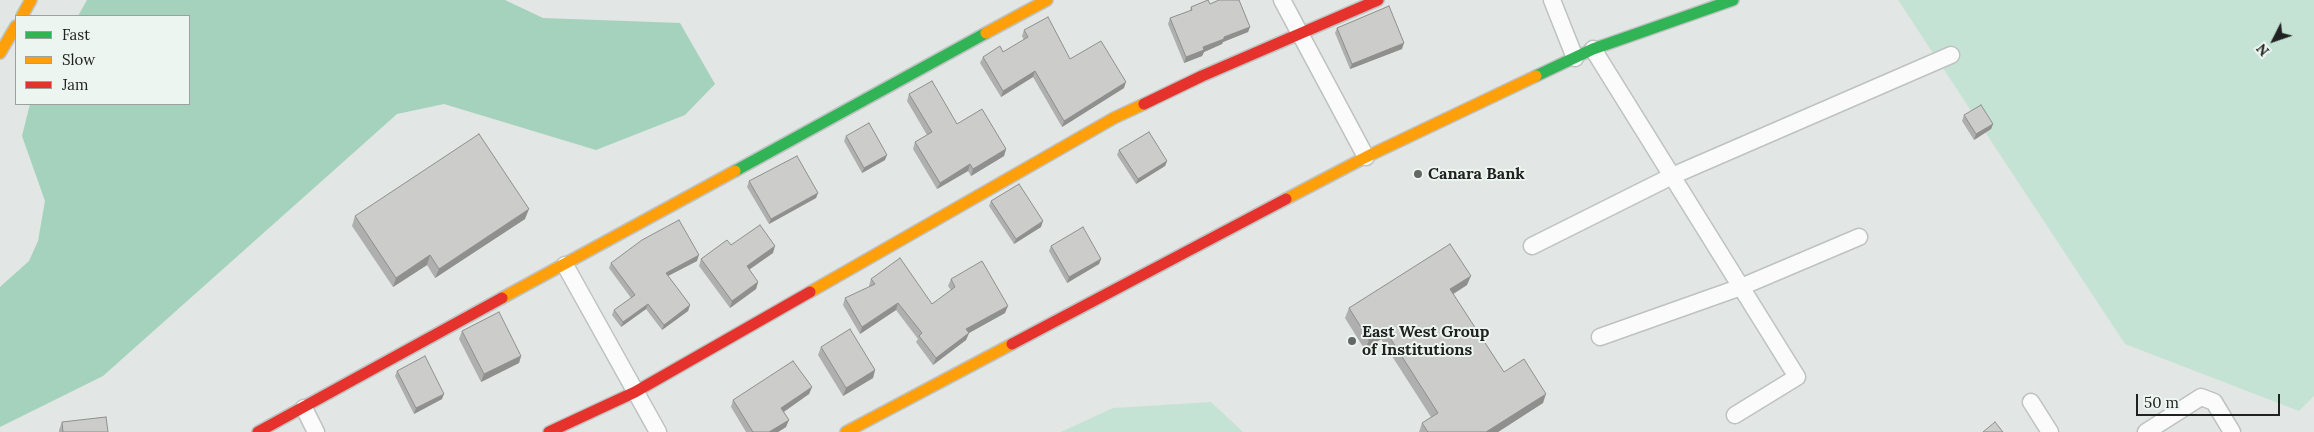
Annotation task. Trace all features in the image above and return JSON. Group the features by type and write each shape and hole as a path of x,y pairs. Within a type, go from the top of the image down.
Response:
{"street":[{"path":"23,15 31,0"},
{"path":"258,432 1047,0"},
{"path":"1282,0 1298,34 1366,157"},
{"path":"549,432 634,392 1114,118 1298,34 1378,0"},
{"path":"1552,0 1575,58"},
{"path":"846,432 1366,157 1593,49 1733,0"},
{"path":"0,53 15,28"},
{"path":"1593,49 1797,377 1735,415"},
{"path":"1532,246 1672,176 1951,55"},
{"path":"1600,337 1740,287 1859,237"},
{"path":"565,265 634,392 658,432"},
{"path":"2146,432 2201,397 2214,402 2232,432"},
{"path":"2031,402 2050,432"},
{"path":"304,408 316,432"}],"green space":[{"path":"87,0 505,0 543,18 680,23 715,84 685,115 596,150 444,104 397,114 103,376 0,427 0,287 29,261 38,241 45,201 22,136 30,105 190,105 190,15 79,15"},
{"path":"1898,0 2314,0 2314,396 2299,411 2125,344"},
{"path":"1211,402 1243,432 1061,432 1113,408"}],"building":[{"path":"1208,0 1210,4 1219,0 1239,0 1250,27 1224,37 1224,39 1203,47 1204,50 1186,57 1170,18 1192,10 1191,7"},
{"path":"1389,6 1404,43 1352,64 1337,28"},
{"path":"1048,17 1070,59 1101,41 1126,82 1064,121 1035,71 1003,91 983,57 1000,46 1003,52 1028,37 1024,30"},
{"path":"932,81 957,124 982,109 1006,149 973,169 970,164 940,183 915,142 932,132 909,94"},
{"path":"1981,105 1993,124 1976,134 1964,115"},
{"path":"869,123 887,155 864,168 846,136"},
{"path":"1149,132 1167,161 1138,179 1119,150"},
{"path":"479,134 529,209 439,269 430,255 396,278 355,216"},
{"path":"797,156 818,193 771,219 749,181"},
{"path":"1019,184 1043,221 1016,239 991,201"},
{"path":"679,220 699,255 666,273 690,305 664,325 648,304 623,322 614,310 635,295 611,263 642,240"},
{"path":"760,225 775,246 747,266 758,282 732,301 701,259 727,240 731,245"},
{"path":"1083,227 1101,259 1069,277 1051,246"},
{"path":"1450,244 1471,276 1450,289 1504,372 1524,359 1546,394 1486,432 1428,432 1422,423 1438,413 1385,330 1369,340 1349,308"},
{"path":"900,258 932,304 955,287 951,279 982,261 1008,306 966,329 969,333 936,358 919,336 922,333 898,303 862,327 845,298 875,284 871,279"},
{"path":"499,312 521,356 484,374 462,331"},
{"path":"850,329 875,370 846,388 821,347"},
{"path":"425,356 444,394 416,408 397,371"},
{"path":"793,361 812,387 781,408 789,420 769,432 753,432 733,400"},
{"path":"106,417 108,432 63,432 62,422"},
{"path":"1995,422 2003,432 1983,432"}],"traffic: fast":[{"path":"1536,76 1593,49 1733,0"},
{"path":"735,171 986,33"}],"traffic: slow":[{"path":"23,15 31,0"},
{"path":"986,33 1047,0"},
{"path":"0,53 15,28"},
{"path":"1286,199 1366,157 1536,76"},
{"path":"810,292 1114,118 1144,104"},
{"path":"502,298 735,171"},
{"path":"846,432 1012,344"}],"traffic: jam":[{"path":"1144,104 1202,76 1378,0"},
{"path":"1012,344 1286,199"},
{"path":"549,432 635,392 810,292"},
{"path":"258,432 502,298"}],"place":[{"name":"Canara Bank","path":"1418,174"},
{"name":"East West Group of Institutions","path":"1352,341"}]}
